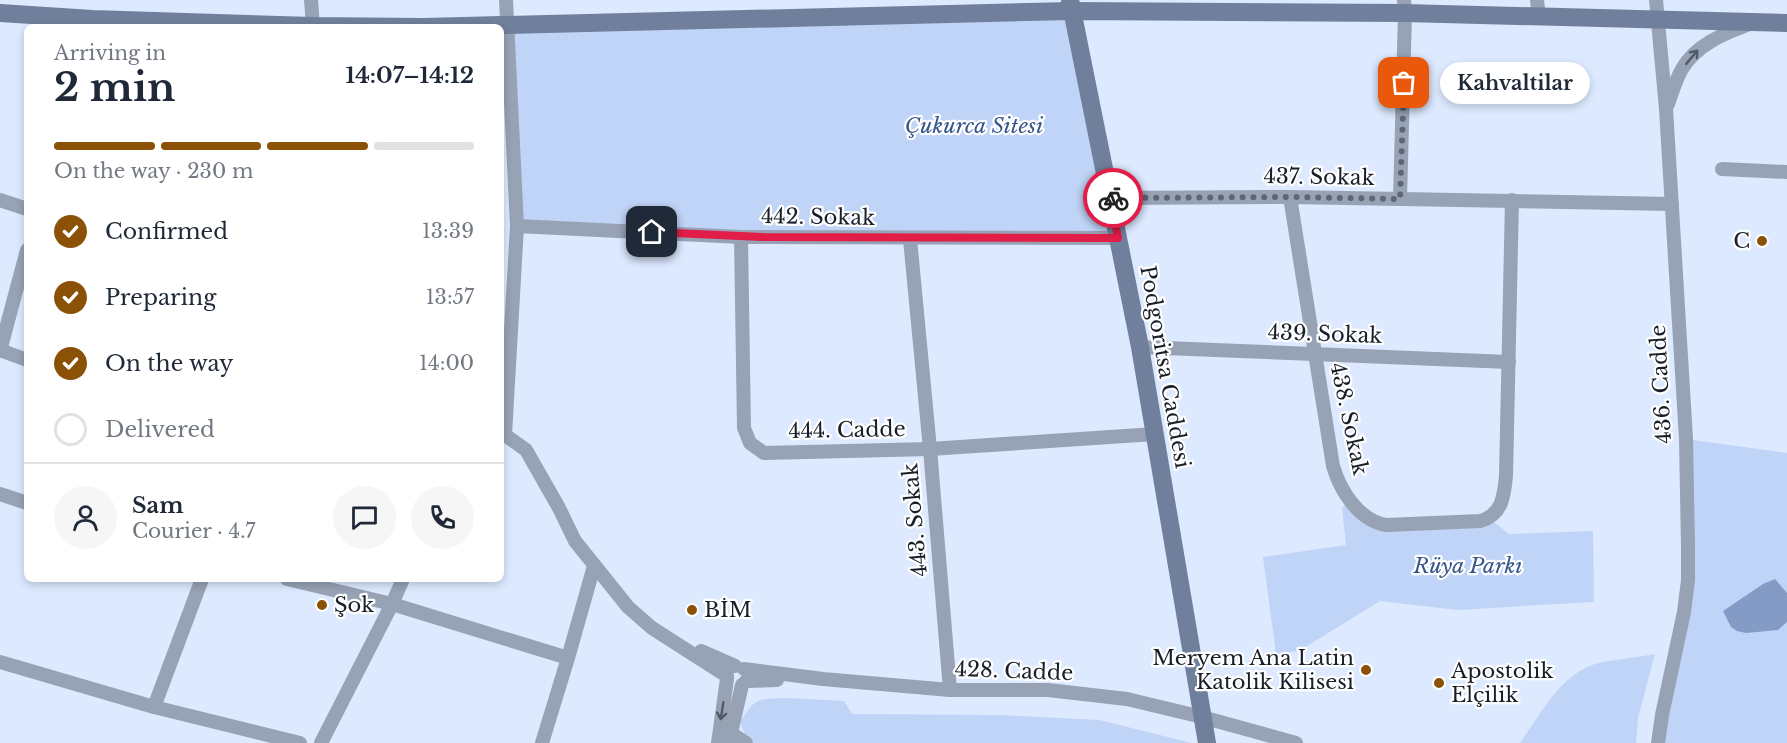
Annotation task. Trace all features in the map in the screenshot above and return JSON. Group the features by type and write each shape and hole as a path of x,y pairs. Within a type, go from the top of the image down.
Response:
{"street":[{"path":"311,0 313,24"},
{"path":"504,421 517,226 506,0"},
{"name":"436. Cadde","path":"1656,0 1666,109 1686,439 1688,580 1684,612 1658,743"},
{"path":"504,25 1070,5 1538,8 1659,21 1787,23"},
{"name":"Podgoritsa Caddesi","path":"1070,5 1140,347 1208,743"},
{"path":"1400,199 1405,7"},
{"path":"0,13 90,23 164,24"},
{"path":"1666,109 1682,69 1699,49 1724,34 1752,23"},
{"path":"1722,169 1787,172"},
{"name":"437. Sokak","path":"1110,198 1290,197 1672,204"},
{"name":"438. Sokak","path":"1290,197 1333,466 1338,481 1350,500 1366,516 1378,524 1386,525 1480,521 1495,514 1504,496 1512,200"},
{"path":"0,200 24,208"},
{"name":"442. Sokak","path":"517,226 741,237 1118,238"},
{"name":"444. Cadde","path":"741,237 744,429 750,443 764,453 930,449 1155,434"},
{"name":"443. Sokak","path":"910,239 950,690"},
{"path":"24,261 0,350 24,359"},
{"name":"439. Sokak","path":"1140,347 1509,362"},
{"path":"504,437 525,450 559,508 575,542 628,607 652,628 737,676"},
{"path":"0,494 24,502"},
{"path":"542,743 594,566"},
{"path":"154,707 201,582"},
{"path":"300,582 392,604 568,658"},
{"path":"321,743 402,582"},
{"path":"0,662 154,707 300,743"},
{"path":"737,676 728,738 746,743"},
{"path":"718,743 737,676"},
{"name":"428. Cadde","path":"737,676 823,679 950,690 1048,690 1127,699 1296,743"}],"green space":[{"name":"Çukurca Sitesi","path":"1071,11 1118,238 517,226 508,25"},
{"path":"1686,439 1787,453 1787,743 1658,743 1684,612"},
{"name":"Rüya Parkı","path":"1350,500 1372,521 1489,518 1509,534 1593,531 1594,602 1458,610 1380,601 1299,651 1276,654 1263,557 1346,545 1342,508"},
{"path":"1655,654 1638,718 1636,743 1520,743 1561,686 1583,669 1602,662"},
{"path":"764,699 844,701 852,714 999,715 1099,720 1192,743 754,743 745,735 740,722 754,704"}],"shaded area":[{"path":"1775,579 1787,593 1787,622 1778,630 1746,633 1731,627 1723,611 1763,584"}],"way so far":[{"path":"1113,198 1400,199 1404,83"}],"place":[{"name":"Kahvaltilar","path":"1404,83"},
{"name":"C","path":"1762,241"},
{"name":"Şok","path":"322,605"},
{"name":"BİM","path":"692,610"},
{"name":"Meryem Ana Latin Katolik Kilisesi","path":"1366,670"},
{"name":"Apostolik Elçilik","path":"1439,683"}],"route":[{"path":"652,232 741,237 1118,238 1110,198 1113,198"}]}
